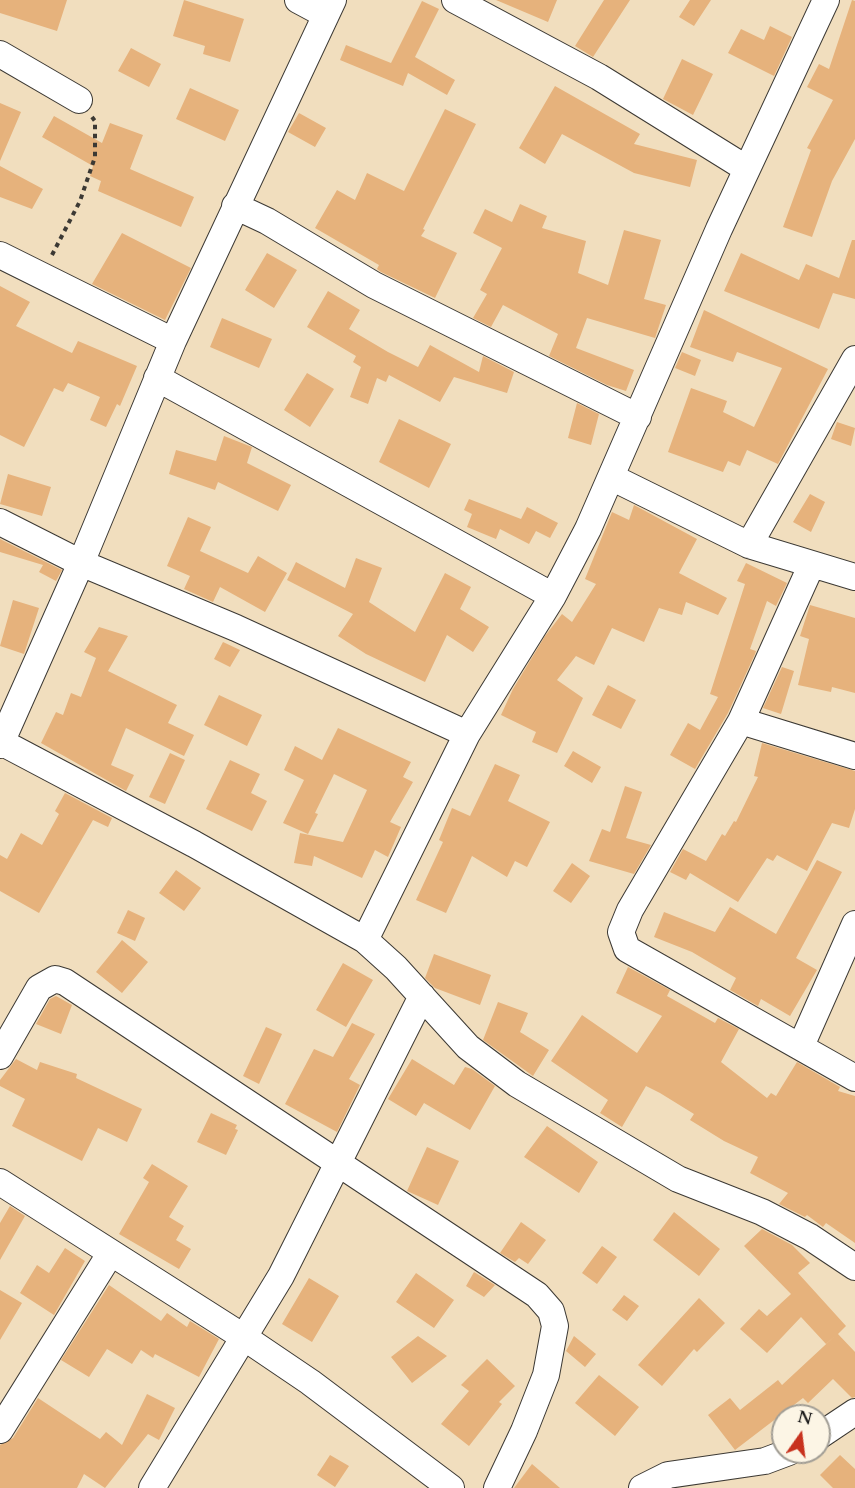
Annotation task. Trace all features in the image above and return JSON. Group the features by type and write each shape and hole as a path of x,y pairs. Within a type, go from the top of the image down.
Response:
{"street":[{"path":"298,0 329,8 173,341 81,563 1,744 194,844 365,940 422,996 468,1047 517,1084 678,1179 762,1212 810,1237 855,1266"},
{"path":"455,0 599,77 747,169"},
{"path":"365,940 467,734 553,596 611,477 747,169 826,0"},
{"path":"0,54 79,100"},
{"path":"235,206 267,221 374,285 638,417"},
{"path":"0,255 173,341"},
{"path":"749,545 855,359"},
{"path":"157,378 553,596"},
{"path":"611,477 749,545 811,566 855,577"},
{"path":"0,522 81,563 236,628 467,734"},
{"path":"811,566 741,721 630,910 621,932 627,949 855,1078"},
{"path":"741,721 855,756"},
{"path":"801,1046 855,924"},
{"path":"0,1056 39,988 55,979 65,982 537,1295 551,1311 555,1326 546,1375 524,1431 497,1488"},
{"path":"152,1488 281,1276 422,996"},
{"path":"0,1182 310,1382 451,1488"},
{"path":"0,1430 110,1254"},
{"path":"831,1428 855,1412"},
{"path":"642,1488 668,1475 771,1459"}],"path":[{"path":"42,275 80,201 95,157 95,121 79,100"}],"building":[{"path":"0,0 67,0 57,31 0,13"},
{"path":"184,0 244,19 230,62 203,54 205,46 173,36"},
{"path":"496,0 557,0 548,22"},
{"path":"604,0 630,0 593,57 575,46"},
{"path":"690,0 711,0 694,26 679,17"},
{"path":"852,0 855,1 855,139 832,181 812,237 783,227 811,150 807,148 833,100 807,87 819,64 829,69"},
{"path":"422,1 439,9 415,57 455,80 447,95 408,73 403,86 340,60 346,45 391,63"},
{"path":"770,26 792,37 774,76 728,53 741,29 764,40"},
{"path":"131,48 161,64 149,87 118,71"},
{"path":"682,59 713,74 693,115 663,99"},
{"path":"555,86 640,134 634,144 697,160 690,187 634,173 562,134 545,164 519,148"},
{"path":"190,88 239,110 225,141 176,119"},
{"path":"0,103 21,112 0,161"},
{"path":"445,109 476,124 421,236 457,253 435,298 381,272 377,269 379,265 315,228 337,190 355,200 367,173 404,191"},
{"path":"299,113 326,128 315,147 288,132"},
{"path":"54,116 102,143 110,123 143,135 130,169 194,197 181,227 98,191 101,181 90,176 93,166 42,137"},
{"path":"0,166 43,189 32,209 0,197"},
{"path":"520,204 547,216 542,228 586,241 578,273 608,285 624,230 661,240 644,299 666,305 655,338 587,318 576,348 634,370 626,391 607,385 549,356 558,334 503,305 491,327 473,318 487,294 480,290 502,248 473,233 485,209 512,222"},
{"path":"122,233 191,268 165,320 92,284"},
{"path":"852,240 855,240 855,299 833,293 819,329 724,291 741,253 799,280 806,264 839,278"},
{"path":"267,253 297,270 274,308 245,290"},
{"path":"0,286 30,302 16,326 72,353 78,341 137,366 120,406 117,404 106,427 90,420 100,397 68,383 63,392 54,388 24,447 0,435"},
{"path":"328,291 360,310 349,329 388,352 418,367 430,345 479,372 483,356 514,372 507,393 454,377 440,402 389,375 386,382 377,378 368,404 350,397 361,367 353,362 356,356 307,327"},
{"path":"704,310 828,369 778,464 747,450 740,466 728,461 723,472 668,452 691,388 727,401 723,412 754,427 782,368 737,352 733,362 690,347"},
{"path":"222,318 272,339 259,368 210,347"},
{"path":"682,352 701,360 695,376 675,368"},
{"path":"307,373 334,389 310,427 284,410"},
{"path":"577,403 599,414 591,445 568,438"},
{"path":"399,419 451,444 429,488 379,462"},
{"path":"837,422 855,428 851,446 831,439"},
{"path":"224,436 252,447 247,463 291,485 278,511 218,482 215,490 169,474 176,450 216,461"},
{"path":"8,474 51,487 42,516 0,504"},
{"path":"810,494 825,502 811,532 793,522"},
{"path":"469,499 521,519 527,507 558,523 550,538 536,531 529,544 500,529 496,539 467,527 472,514 464,510"},
{"path":"634,505 697,539 679,573 727,598 718,615 686,602 682,615 659,608 644,642 612,628 594,665 576,656 557,680 583,698 557,753 532,742 536,732 501,715 513,689 545,636 562,614 572,622 596,584 585,579 612,512 629,520"},
{"path":"188,517 211,527 200,551 248,573 258,556 287,573 265,612 220,587 213,602 184,589 190,576 167,566"},
{"path":"0,539 62,570 56,581 39,572 43,565 0,552"},
{"path":"356,558 382,568 369,602 415,632 445,573 471,587 460,609 489,627 473,652 447,635 425,682 366,654 338,636 353,614 287,580 296,562 345,588"},
{"path":"746,563 787,583 776,606 767,601 750,649 756,651 755,654 728,713 695,769 670,755 688,723 700,730 718,697 710,694 745,584 737,581"},
{"path":"13,600 39,608 24,654 0,646"},
{"path":"810,605 855,618 855,693 832,687 831,692 798,685 809,639 800,636"},
{"path":"99,627 128,636 108,671 177,705 168,723 194,735 184,756 126,728 111,765 134,775 126,791 41,743 56,712 63,715 71,693 81,697 96,658 84,652"},
{"path":"223,642 240,650 230,667 214,659"},
{"path":"782,667 794,671 781,714 763,708"},
{"path":"608,685 636,700 621,729 592,715"},
{"path":"219,695 262,715 247,746 204,725"},
{"path":"338,728 411,762 403,777 413,782 390,822 401,827 388,857 375,850 362,878 314,856 312,866 294,863 300,833 343,842 367,790 334,774 315,813 318,814 308,834 283,823 304,780 284,770 295,746 322,760"},
{"path":"762,743 855,771 855,809 849,828 832,823 807,871 777,855 773,861 767,858 738,902 690,873 686,880 670,872 683,849 706,861 722,834 725,836 734,821 736,822 758,777 754,776"},
{"path":"573,751 601,767 592,783 564,766"},
{"path":"170,753 185,760 165,804 149,797"},
{"path":"230,760 260,774 251,793 267,801 252,831 206,809"},
{"path":"495,764 520,775 508,801 550,822 527,867 515,861 507,877 472,856 446,913 416,900 443,842 439,840 452,808 470,816"},
{"path":"625,786 642,792 626,838 651,845 634,874 589,861 602,829 610,832"},
{"path":"65,793 112,818 108,827 93,820 39,913 0,891 0,855 7,859 21,833 42,845 59,814 55,811"},
{"path":"817,860 842,872 796,958 817,970 790,1016 761,999 758,1006 730,990 736,978 692,952 654,937 664,912 715,932 730,907 776,934"},
{"path":"572,863 590,876 571,903 553,891"},
{"path":"176,870 201,888 184,911 159,893"},
{"path":"128,910 145,918 135,941 117,933"},
{"path":"122,940 148,962 122,993 96,972"},
{"path":"434,954 491,975 480,1005 435,988 425,978"},
{"path":"343,963 373,980 346,1027 316,1010"},
{"path":"628,967 670,990 667,996 715,1023 718,1018 739,1029 721,1062 767,1098 771,1093 776,1096 797,1062 840,1087 838,1091 855,1096 855,1243 826,1223 823,1227 807,1215 805,1217 779,1204 788,1193 750,1173 758,1157 724,1141 690,1120 694,1114 660,1093 646,1086 622,1127 600,1113 608,1100 551,1061 582,1015 637,1053 662,1016 616,993"},
{"path":"56,996 72,1005 61,1034 36,1024 50,999"},
{"path":"498,1002 528,1013 520,1032 549,1050 533,1076 483,1040"},
{"path":"352,1023 375,1034 349,1079 360,1085 337,1132 285,1104 314,1049 333,1057"},
{"path":"266,1027 282,1034 259,1084 243,1076"},
{"path":"16,1059 37,1070 40,1062 77,1074 76,1078 142,1109 127,1142 98,1128 82,1161 12,1126 25,1099 0,1086 0,1080"},
{"path":"412,1059 454,1085 465,1067 472,1069 495,1086 470,1130 424,1103 416,1116 388,1099"},
{"path":"211,1113 237,1125 235,1129 238,1130 226,1155 197,1142"},
{"path":"547,1126 598,1162 579,1193 524,1157"},
{"path":"427,1147 459,1161 438,1205 407,1191"},
{"path":"152,1164 188,1186 169,1217 184,1226 176,1240 191,1249 179,1269 119,1234 149,1182 143,1178"},
{"path":"10,1206 25,1216 0,1260 0,1223"},
{"path":"674,1212 720,1249 699,1276 653,1240"},
{"path":"521,1222 546,1240 528,1264 519,1258 515,1262 500,1253"},
{"path":"762,1229 792,1245 810,1263 798,1273 846,1326 838,1334 855,1352 855,1397 852,1398 833,1379 808,1403 803,1398 795,1404 771,1404 771,1422 735,1450 708,1415 730,1398 740,1410 778,1380 782,1385 837,1334 826,1344 801,1317 767,1353 740,1329 759,1309 767,1316 791,1294 744,1246"},
{"path":"602,1246 617,1257 597,1284 582,1273"},
{"path":"65,1248 85,1261 54,1315 20,1293 37,1265 49,1273"},
{"path":"474,1272 495,1285 484,1297 466,1286"},
{"path":"416,1273 454,1300 434,1328 396,1302"},
{"path":"309,1278 339,1296 312,1342 282,1324"},
{"path":"109,1285 161,1321 167,1313 187,1327 190,1321 219,1339 199,1377 155,1354 153,1358 141,1350 132,1364 107,1349 89,1377 61,1360"},
{"path":"0,1290 22,1303 0,1340"},
{"path":"624,1295 639,1306 627,1321 612,1310"},
{"path":"699,1298 725,1323 697,1352 694,1349 662,1386 638,1365"},
{"path":"418,1336 447,1356 412,1383 391,1357"},
{"path":"574,1336 596,1354 585,1367 566,1351"},
{"path":"487,1359 515,1386 499,1402 502,1404 469,1446 441,1424 469,1391 461,1385"},
{"path":"599,1375 639,1407 615,1436 575,1403"},
{"path":"147,1394 175,1408 159,1440 148,1434 105,1488 84,1474 77,1488 0,1488 0,1445 13,1438 38,1398 100,1439 106,1432 122,1445"},
{"path":"330,1455 349,1466 335,1487 317,1475"},
{"path":"840,1455 855,1469 855,1488 833,1488 820,1475"},
{"path":"532,1464 560,1488 514,1488"}]}
